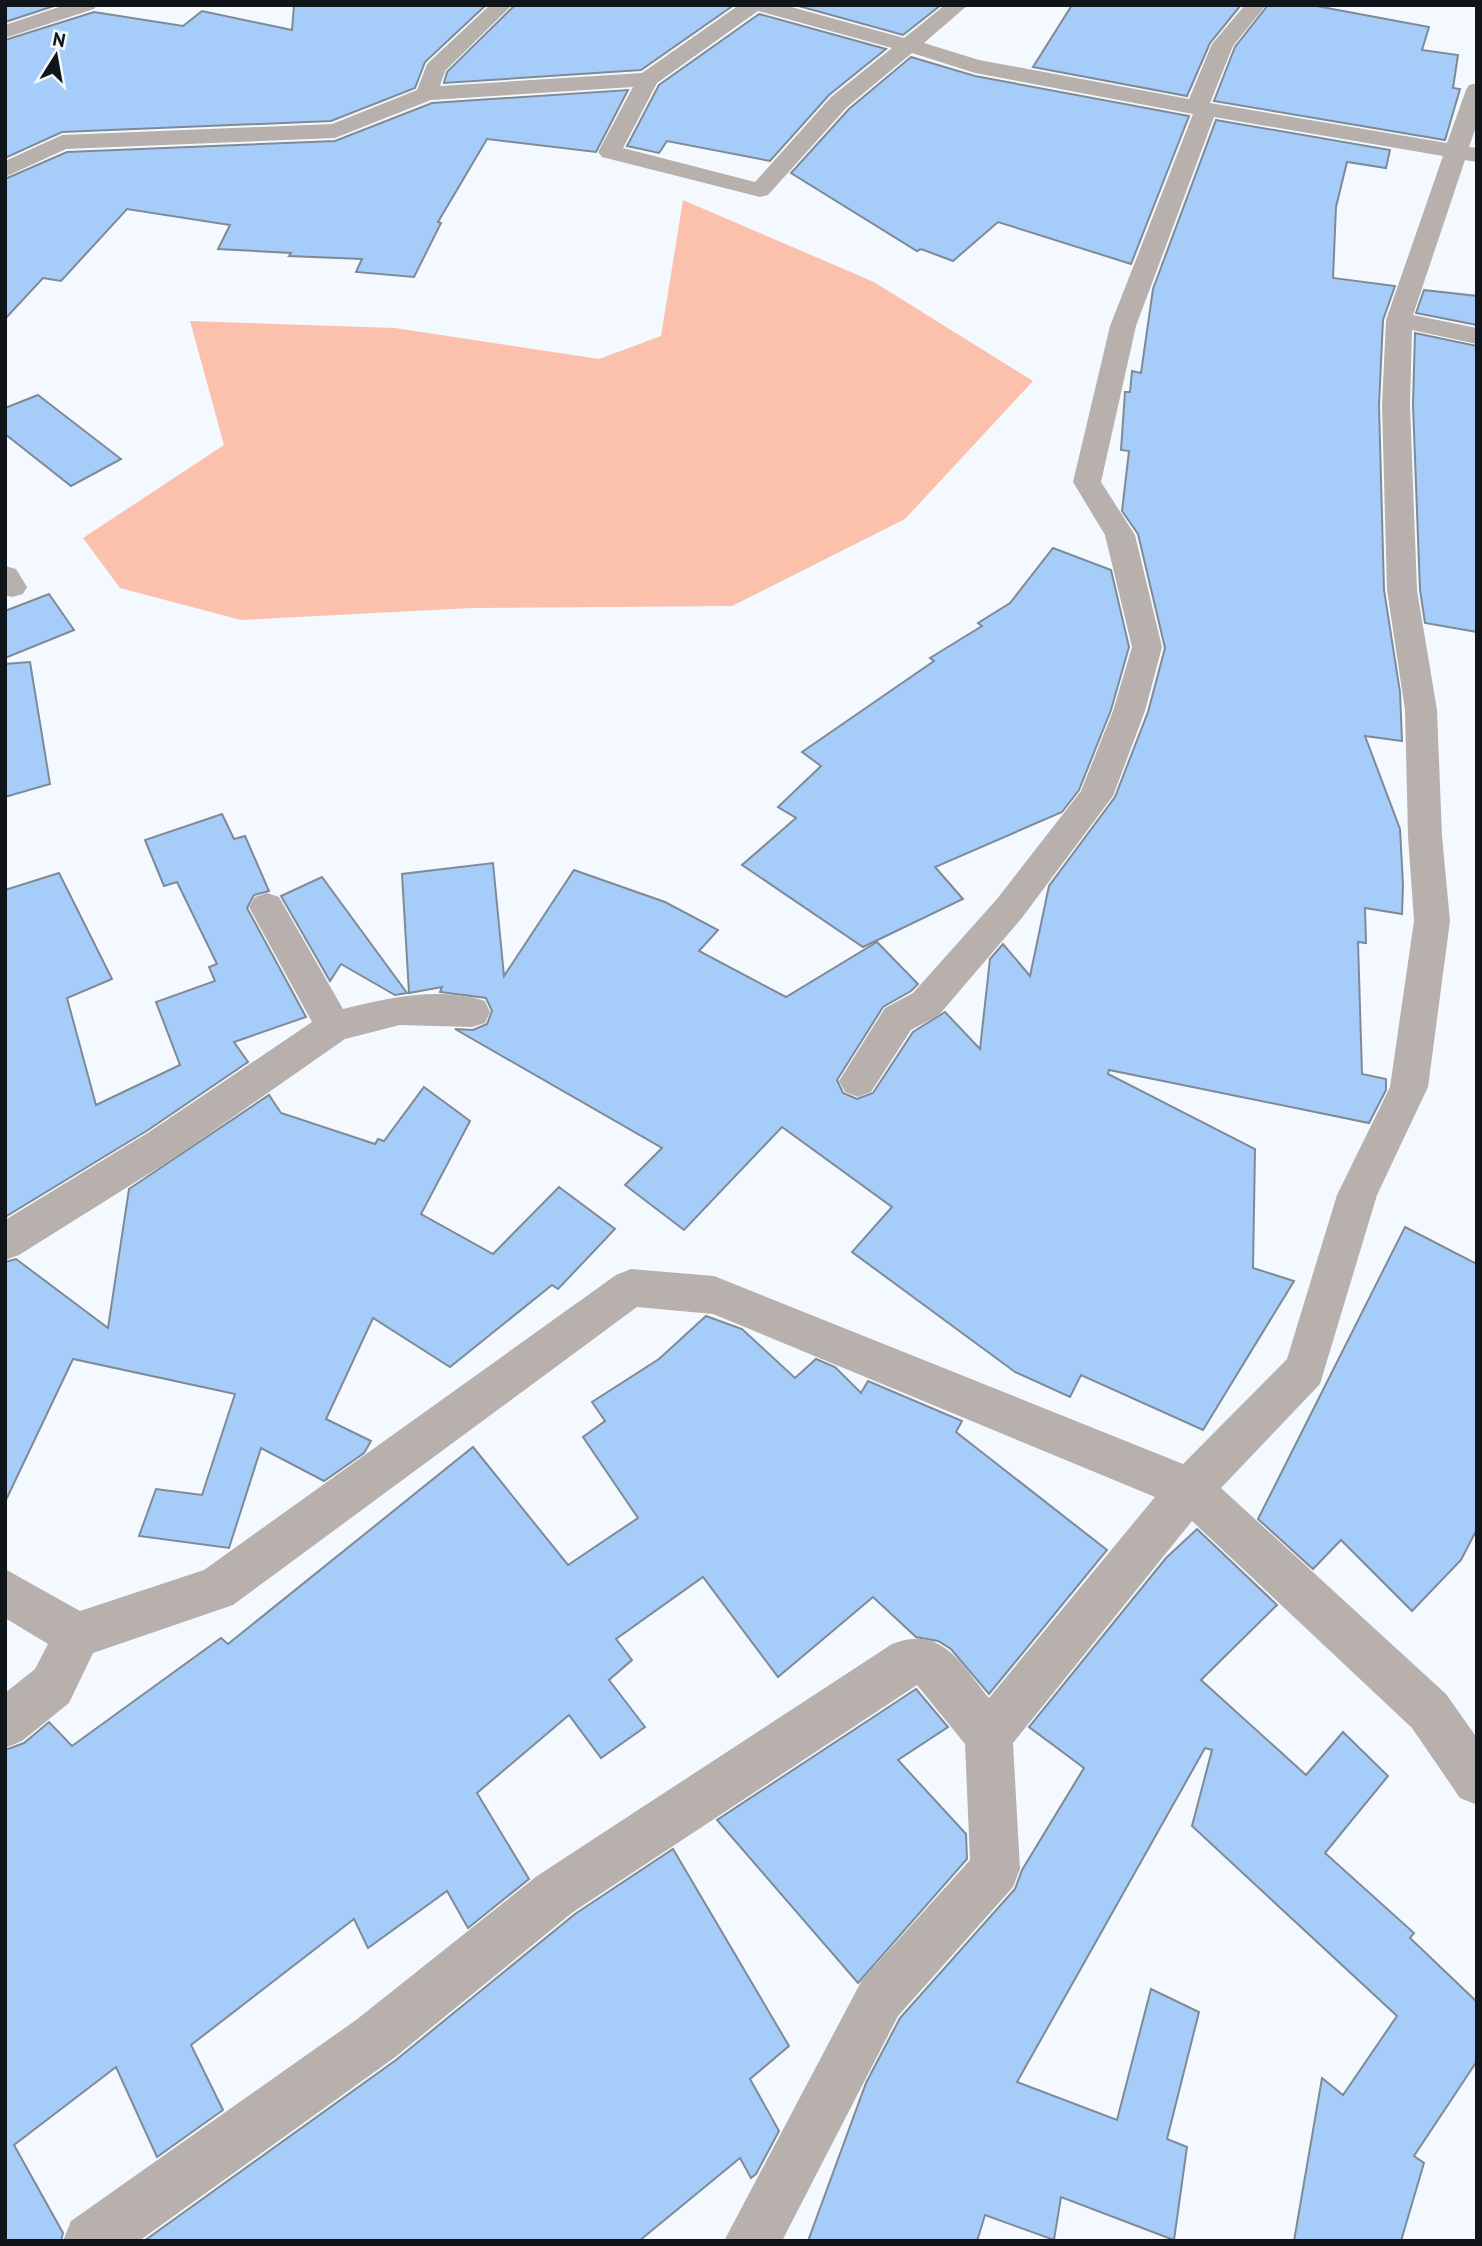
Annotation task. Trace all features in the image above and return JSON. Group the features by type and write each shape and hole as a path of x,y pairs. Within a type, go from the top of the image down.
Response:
{"street":[{"path":"5,31 47,5"},
{"path":"5,31 88,5"},
{"path":"427,94 435,69 502,5"},
{"path":"752,5 648,79 610,152 760,190 839,102 958,5"},
{"path":"759,5 975,66 1202,109 1465,153"},
{"path":"858,1081 898,1019 926,1004 1009,909 1096,796 1129,711 1147,647 1121,536 1087,482 1123,326 1223,44 1256,5"},
{"path":"5,170 62,142 335,131 427,94 648,79"},
{"path":"989,1735 1190,1489 1305,1370 1357,1195 1409,1087 1432,921 1425,836 1422,710 1402,590 1396,405 1399,320 1465,153 1477,90"},
{"path":"1399,320 1477,336"},
{"path":"267,907 334,1027"},
{"path":"5,1242 163,1144 334,1027 400,1010 472,1012"},
{"path":"5,1724 52,1686 77,1635 217,1588 631,1288 714,1296 1190,1489 1429,1711 1477,1781"},
{"path":"5,1592 77,1635"},
{"path":"91,2241 375,2039 555,1894 909,1661 928,1662 989,1735 995,1869 880,1998 752,2241"}],"shaded area":[{"path":"683,200 874,282 1033,381 905,519 732,606 472,608 241,620 120,588 83,538 224,445 190,321 395,328 599,359 661,336"}],"building":[{"path":"5,5 51,5 54,6 5,22"},
{"path":"294,5 486,5 425,62 415,88 331,121 62,132 5,158 5,40 94,12 183,26 202,11 292,30"},
{"path":"515,5 734,5 641,70 444,83 447,72"},
{"path":"795,5 941,5 903,35"},
{"path":"1072,5 1241,5 1210,43 1187,96 1033,67"},
{"path":"1268,5 1311,5 1429,27 1422,50 1458,55 1453,88 1460,89 1445,140 1214,101 1235,47"},
{"path":"759,14 886,49 829,95 770,161 667,141 659,153 627,146 659,85"},
{"path":"911,57 975,76 1189,116 1131,264 998,222 953,261 921,249 917,251 791,173 849,109"},
{"path":"628,90 596,152 487,139 438,222 441,223 414,277 356,272 362,259 218,249 230,225 127,209 61,281 43,278 5,319 5,179 67,152 335,141 432,103"},
{"path":"1216,120 1390,150 1386,168 1347,162 1336,207 1333,278 1395,286 1383,320 1379,405 1384,590 1400,692 1402,741 1365,736 1400,829 1403,885 1402,914 1365,908 1366,943 1358,942 1362,1074 1386,1079 1386,1090 1369,1123 1109,1070 1108,1074 1255,1149 1253,1268 1294,1281 1203,1430 1081,1375 1070,1397 1015,1372 852,1252 892,1207 782,1127 684,1230 625,1185 662,1148 455,1029 473,1030 487,1024 492,1011 486,998 440,992 442,987 409,993 402,874 493,863 504,976 574,870 665,902 718,930 699,951 786,997 877,942 918,984 883,1007 837,1080 843,1093 857,1099 873,1093 913,1032 945,1012 980,1049 990,959 1003,944 1030,976 1049,886 1115,797 1148,712 1165,648 1138,534 1122,511 1129,451 1121,450 1125,392 1130,392 1132,371 1141,373 1153,289"},
{"path":"1424,290 1477,296 1477,325 1416,313"},
{"path":"1415,333 1477,346 1477,632 1425,623 1420,590 1413,405"},
{"path":"38,395 121,459 71,486 5,434 5,408"},
{"path":"1053,548 1111,570 1129,647 1111,710 1079,790 1062,812 935,867 963,899 863,947 742,865 796,818 778,807 821,766 802,752 934,661 930,658 982,626 978,623 1010,603"},
{"path":"49,594 74,630 5,658 5,611"},
{"path":"30,662 50,784 5,797 5,664"},
{"path":"222,814 234,839 245,836 269,891 254,895 247,908 306,1017 234,1042 248,1062 148,1130 5,1217 5,890 59,873 112,979 67,998 96,1105 180,1065 156,1002 215,981 209,967 217,964 177,882 164,886 145,840"},
{"path":"322,877 407,993 395,995 341,964 330,981 281,896"},
{"path":"424,1087 470,1121 421,1214 493,1254 559,1187 615,1229 558,1289 552,1285 450,1367 373,1318 326,1419 371,1441 364,1453 324,1481 261,1448 229,1548 139,1536 156,1489 202,1495 235,1394 73,1359 5,1502 5,1262 16,1259 108,1328 129,1189 269,1095 281,1113 375,1144 378,1139 384,1141"},
{"path":"1405,1227 1477,1264 1477,1529 1461,1560 1412,1611 1341,1540 1313,1569 1258,1519"},
{"path":"706,1316 742,1329 795,1378 816,1359 835,1367 861,1393 868,1381 962,1421 956,1432 1107,1550 989,1694 951,1649 938,1641 916,1637 873,1597 778,1677 703,1577 616,1639 632,1660 609,1680 645,1727 601,1758 569,1715 477,1793 529,1879 468,1928 447,1891 368,1948 354,1919 191,2045 223,2110 157,2157 116,2067 14,2145 63,2233 61,2241 5,2241 5,1750 24,1743 49,1722 72,1746 221,1638 228,1644 473,1447 568,1565 638,1518 583,1437 605,1421 592,1402 659,1359"},
{"path":"1197,1529 1277,1605 1201,1680 1306,1775 1343,1732 1388,1776 1325,1853 1414,1933 1410,1938 1477,2002 1477,2061 1414,2156 1424,2163 1401,2241 1294,2241 1322,2078 1343,2095 1397,2016 1192,1826 1212,1750 1205,1748 1017,2082 1117,2120 1151,1989 1199,2012 1167,2139 1187,2147 1174,2240 1061,2197 1054,2240 985,2215 977,2241 808,2241 866,2083 900,2018 1015,1889 1022,1870 1084,1768 1029,1727 1166,1558"},
{"path":"916,1689 948,1727 898,1760 966,1834 967,1859 858,1983 717,1820"},
{"path":"673,1849 789,2046 750,2079 779,2131 756,2174 751,2178 740,2158 639,2241 144,2241 396,2060 575,1914"}]}
